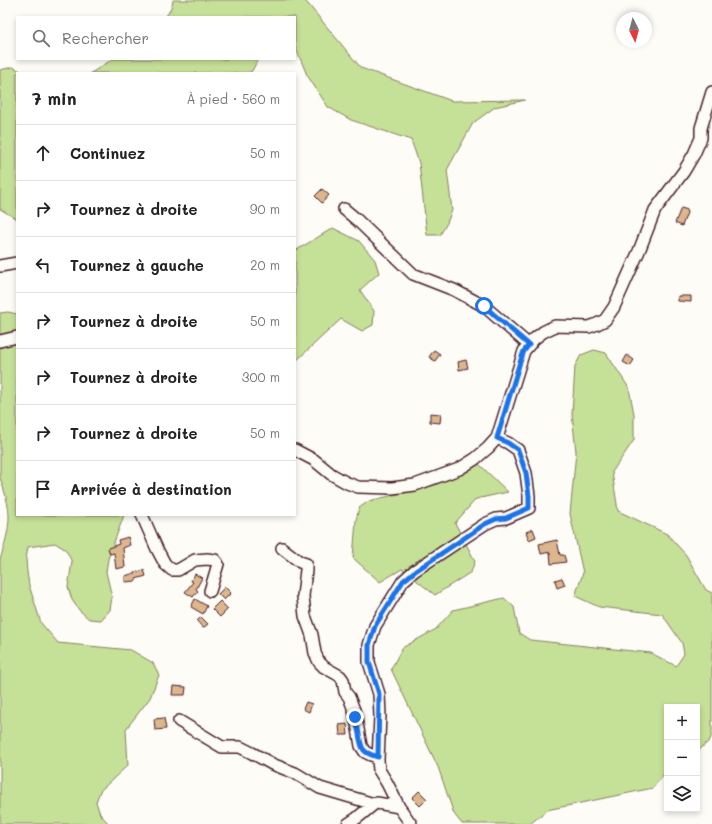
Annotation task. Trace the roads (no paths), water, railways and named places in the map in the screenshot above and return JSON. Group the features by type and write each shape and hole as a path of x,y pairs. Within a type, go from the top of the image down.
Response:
{"street":[{"path":"296,451 314,460 347,483 358,487 392,488 415,485 459,469 475,459 488,448 497,438 524,351 534,339 543,332 556,326 589,327 597,324 605,320 614,307 639,251 655,210 684,171 694,154 701,138 701,128 712,92"},
{"path":"344,209 413,274 454,290 484,306 529,345"},
{"path":"0,266 16,264"},
{"path":"0,341 16,337"},
{"path":"411,824 399,807 379,770 379,694 369,662 369,645 375,626 403,581 485,524 496,519 506,518 529,508 526,473 518,450 497,438"},
{"path":"142,516 165,564 172,570 178,570 195,560 215,560 218,564 210,591"},
{"path":"282,548 300,562 306,564 303,596 305,616 312,635 315,653 319,662 324,667 340,676 343,680 345,692 349,696 352,704 361,746 364,752 378,757"},
{"path":"179,721 222,747 240,747 272,764 295,773 320,788 374,804 399,807"},
{"path":"348,824 374,804"}]}
